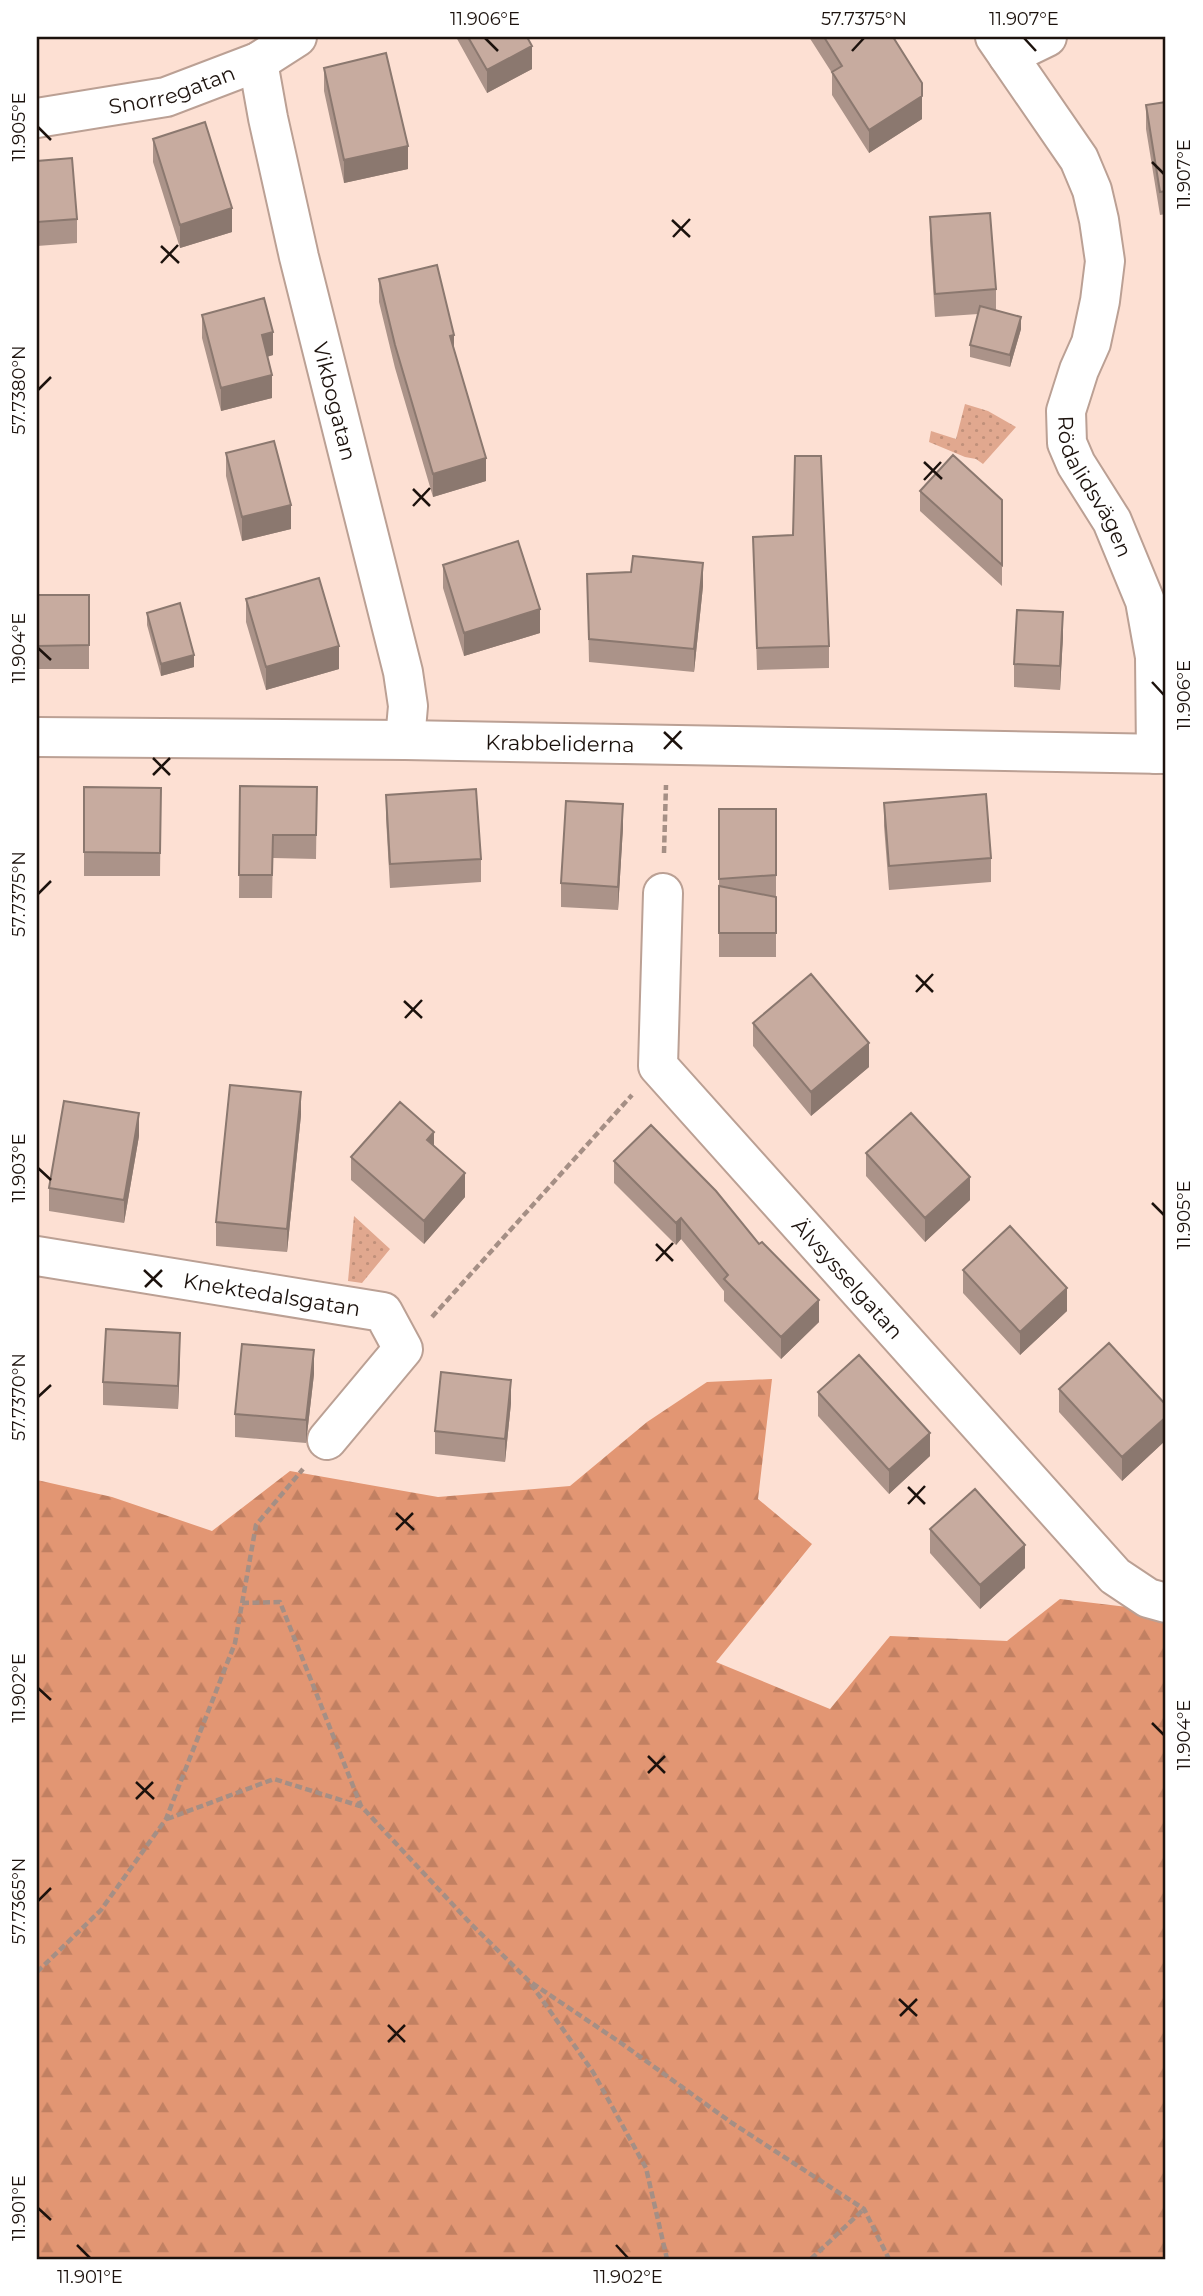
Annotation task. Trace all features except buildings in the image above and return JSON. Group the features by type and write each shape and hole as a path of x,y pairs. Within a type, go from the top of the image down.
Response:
{"street":[{"name":"Snorregatan","path":"37,118 159,99 258,62 297,37"},
{"path":"1001,46 1047,37"},
{"name":"Rödalidsvägen","path":"1001,46 1079,159 1092,190 1099,220 1105,261 1100,301 1091,343 1066,411 1067,443 1076,464 1112,521 1145,601 1155,657 1161,754"},
{"name":"Vikbogatan","path":"258,62 299,257 403,672 408,706 405,740"},
{"name":"Krabbeliderna","path":"37,737 405,740 1161,754"},
{"path":"658,1066 663,893"},
{"name":"Älvsysselgatan","path":"658,1066 1115,1576 1148,1598 1166,1603"},
{"name":"Knektedalsgatan","path":"37,1255 383,1312 403,1349"},
{"path":"327,1440 403,1349"}],"path":[{"path":"663,893 667,745"},
{"path":"403,1349 658,1066"},
{"path":"37,1972 101,1910 166,1819 235,1643 256,1525 327,1440"},
{"path":"242,1603 280,1602 361,1806 471,1924 529,1981 593,2072 646,2168 667,2259"},
{"path":"166,1819 274,1779 361,1806"},
{"path":"529,1981 732,2123 864,2209 889,2259"},
{"path":"811,2259 864,2209"}],"shaded area":[{"path":"965,404 988,411 1016,427 983,464 929,442 931,431 956,439"},
{"path":"354,1216 390,1249 362,1283 348,1281"}],"green space":[{"path":"772,1379 758,1499 812,1544 716,1662 830,1709 890,1636 1007,1641 1060,1599 1144,1609 1166,1615 1166,2259 37,2259 37,1480 112,1497 212,1531 290,1471 438,1497 570,1486 647,1422 707,1382"}]}
